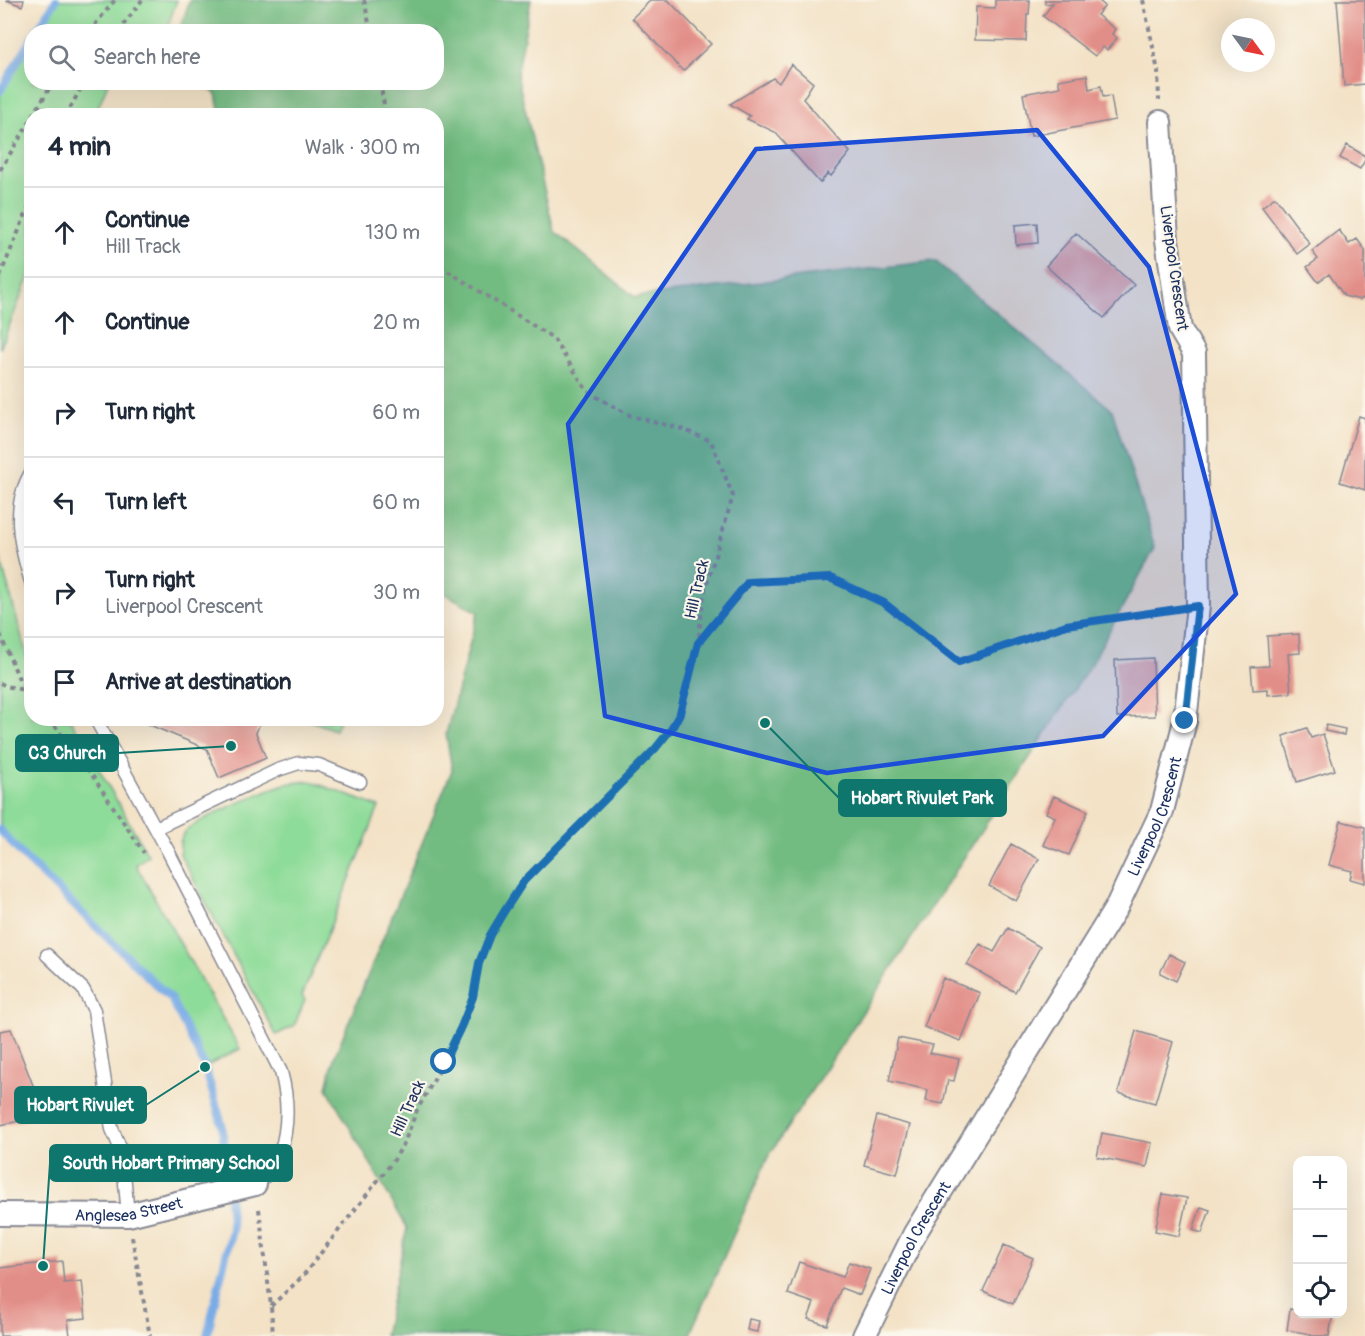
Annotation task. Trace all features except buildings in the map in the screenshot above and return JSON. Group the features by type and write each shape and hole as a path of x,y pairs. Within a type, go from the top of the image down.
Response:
{"street":[{"name":"Liverpool Crescent","path":"864,1336 915,1233 1116,908 1162,811 1185,721 1198,606 1194,353 1180,329 1167,240 1160,122"},
{"name":"Anglesea Street","path":"0,1214 128,1215 255,1184"}],"lane":[{"path":"24,488 18,516 24,559"},
{"path":"99,726 156,828 273,1054 285,1086 287,1116 281,1146 268,1172 255,1184"},
{"path":"156,828 278,770 299,763 319,765 360,782"},
{"path":"47,955 84,989 94,1010 112,1129 122,1152 128,1215"}],"path":[{"path":"96,24 115,0"},
{"path":"124,24 142,0"},
{"path":"364,0 368,24"},
{"path":"1143,0 1158,71 1160,122"},
{"path":"37,108 48,90"},
{"path":"70,108 80,90"},
{"path":"381,90 385,108"},
{"path":"0,170 24,130"},
{"path":"0,276 24,218"},
{"name":"Hill Track","path":"271,1306 302,1277 394,1160 404,1143 417,1110 461,1027 473,997 479,963 490,935 524,881 655,749 672,728 687,692 698,643 704,593 733,496 711,441 682,429 631,416 588,392 553,338 444,268"},
{"path":"698,643 748,582 830,578 884,603 959,662 1066,625 1198,606"},
{"path":"0,634 24,686"},
{"path":"0,683 24,691"},
{"path":"55,726 94,778 148,858 178,870"},
{"path":"255,1184 273,1336"},
{"path":"128,1215 150,1336"}],"highlighted area":[{"path":"1037,130 1149,267 1236,594 1103,736 827,773 605,716 568,424 756,149"}],"green space":[{"path":"56,0 177,0 168,24 41,24"},
{"path":"190,0 531,0 517,75 554,231 635,297 935,261 1112,410 1155,548 1091,664 768,1157 689,1336 384,1336 407,1228 327,1088 334,1058 452,770 446,734 478,612 444,593 444,108 219,108 216,94 211,90 444,90 444,24 181,24"},
{"path":"24,50 24,90 105,90 98,108 24,108 24,289 0,349 0,91"},
{"path":"0,557 24,645 24,726 74,726 148,855 136,865 240,1049 205,1067 171,999 25,858 0,830"},
{"path":"324,726 337,726 335,730"},
{"path":"310,781 379,807 302,996 305,1000 294,1026 276,1035 180,854 180,843 185,832 215,813 282,785"}],"waterway":[{"path":"41,24 56,0"},
{"path":"0,91 24,51"},
{"path":"0,830 25,858 171,999 205,1067 222,1125 232,1229 207,1336"}],"place":[{"name":"Hobart Rivulet Park","path":"765,723"},
{"name":"C3 Church","path":"231,746"},
{"name":"Hobart Rivulet","path":"205,1067"},
{"name":"South Hobart Primary School","path":"43,1266"}],"route":[{"path":"444,1062 473,997 479,963 490,935 505,910 524,881 655,749 672,728 687,692 698,643 748,582 830,578 884,603 959,662 1066,625 1198,606 1185,721"}]}
